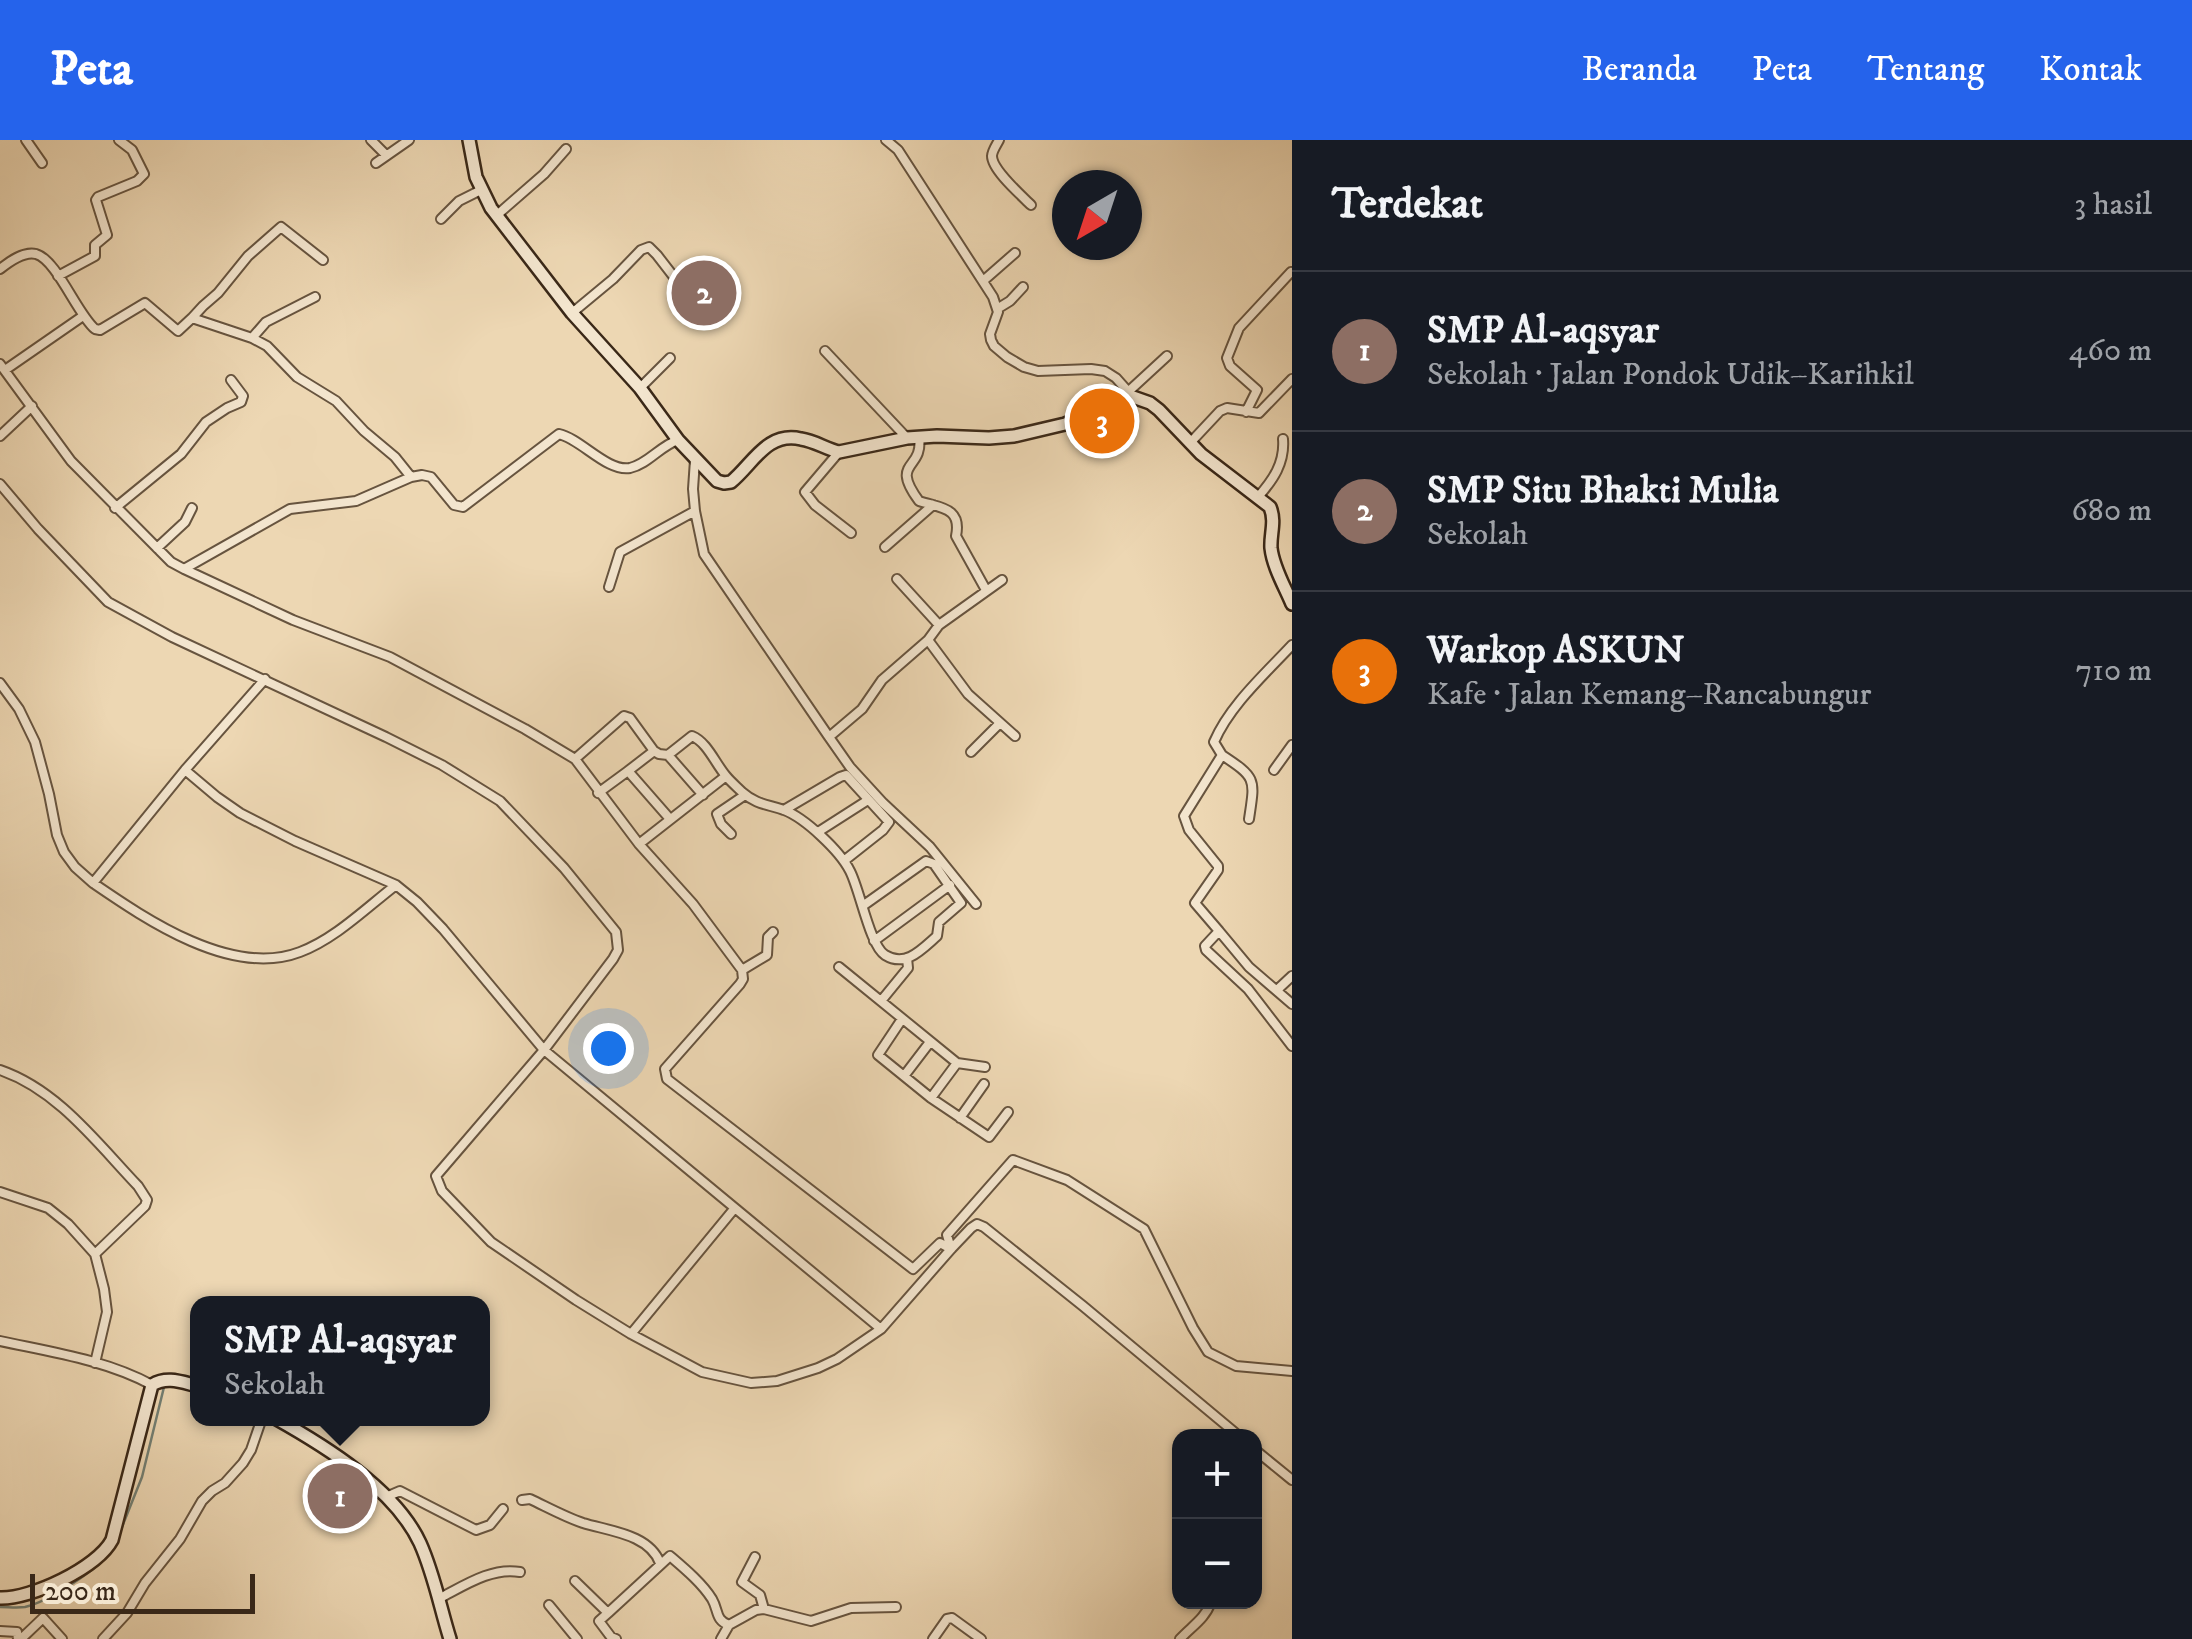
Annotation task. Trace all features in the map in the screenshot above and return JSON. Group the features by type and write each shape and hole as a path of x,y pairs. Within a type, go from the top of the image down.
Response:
{"street":[{"path":"58,276 95,256 95,245 107,235 98,197 137,181 144,174 136,155 119,140"},
{"path":"371,140 386,155"},
{"path":"376,163 410,140"},
{"path":"469,140 481,190 497,215 678,440 724,484 736,479 769,444 783,437 807,440 839,452 913,438 1014,436 1065,424 1133,390 1167,356"},
{"path":"886,140 900,144 984,281 997,309 990,334 994,346 1024,367 1038,371 1105,372 1150,402 1262,492 1273,512 1272,553 1292,604"},
{"path":"999,140 992,160 1031,205"},
{"path":"31,141 42,164"},
{"path":"497,215 544,174 566,148"},
{"path":"441,219 459,200 481,190"},
{"path":"0,268 31,253 46,260 90,326 100,330 145,303 178,331 218,293 248,256 281,228 323,260"},
{"path":"572,312 649,247 698,308"},
{"path":"984,281 1014,254"},
{"path":"1246,412 1257,390 1226,358 1242,323 1290,272"},
{"path":"997,309 1023,287"},
{"path":"252,338 266,322 315,296"},
{"path":"83,316 3,367 71,461 179,568 293,620 390,656 575,759 598,793 693,904 742,970 740,984 665,1068 667,1078 913,1269 928,1276"},
{"path":"192,318 267,346 297,376 336,401 395,456 411,477"},
{"path":"825,351 913,438 920,450 906,479 921,503 942,506 957,518 957,540 986,590"},
{"path":"640,388 670,358"},
{"path":"1193,440 1224,409 1259,413 1292,379"},
{"path":"115,508 181,454 206,422 241,402 243,396 231,380"},
{"path":"0,436 32,406"},
{"path":"184,569 290,509 356,500 411,477 431,477 454,506 463,507 559,434 622,468 640,464 678,440"},
{"path":"1262,492 1282,458 1283,439"},
{"path":"839,452 805,492 851,534"},
{"path":"696,460 693,489 704,554 850,767 930,847 976,904"},
{"path":"0,484 108,602 172,637 442,765 500,802 564,868 616,932 618,950 613,960 544,1050 436,1176 442,1191 491,1242 631,1334 702,1372 751,1383 778,1382 818,1368 881,1330 977,1224 1231,1429"},
{"path":"885,547 934,505"},
{"path":"157,548 186,522 192,508"},
{"path":"609,587 620,552 695,511"},
{"path":"897,579 938,625"},
{"path":"829,738 862,708 882,680 928,640 938,625 1002,580"},
{"path":"928,640 954,677 1015,736"},
{"path":"1249,819 1254,790 1250,776 1222,755 1214,742 1251,688 1292,645"},
{"path":"93,883 184,770 265,679"},
{"path":"0,683 20,708 35,742 64,852 93,883 144,916 207,947 258,960 298,953 320,943 396,885"},
{"path":"575,759 624,716 630,718 654,751 668,755 703,795"},
{"path":"972,752 1000,722"},
{"path":"668,755 695,736 746,795 760,804 784,810 818,832 845,860 876,947 893,959 914,955 937,936 940,922 959,906 960,900 934,864 926,861 864,905"},
{"path":"1274,770 1292,745"},
{"path":"598,793 654,751"},
{"path":"1222,755 1184,816 1188,830 1218,866 1195,904 1250,967 1292,1004"},
{"path":"184,770 240,813 396,885 443,929 544,1050 881,1330"},
{"path":"628,771 670,818"},
{"path":"784,810 844,774 890,822 845,860"},
{"path":"639,844 726,776"},
{"path":"731,834 717,814 746,795"},
{"path":"818,832 868,800"},
{"path":"874,941 950,885"},
{"path":"1219,931 1205,946 1206,950 1248,988 1292,1046"},
{"path":"742,970 768,954 768,937 773,932"},
{"path":"880,1001 908,968 908,958"},
{"path":"838,967 957,1063 985,1068"},
{"path":"1277,990 1292,976"},
{"path":"902,1019 878,1055 990,1137 1008,1112"},
{"path":"904,1076 930,1042"},
{"path":"932,1098 957,1063"},
{"path":"0,1070 39,1088 57,1103 147,1200 95,1254"},
{"path":"960,1118 984,1084"},
{"path":"951,1249 947,1235 1014,1160 1066,1180 1144,1229 1208,1352 1236,1366 1292,1371"},
{"path":"0,1192 48,1208 95,1254 107,1312 95,1363"},
{"path":"631,1334 734,1209"},
{"path":"913,1269 940,1243 951,1249"},
{"path":"0,1341 95,1363 132,1374 152,1385"},
{"path":"0,1598 35,1592 104,1553 112,1540 152,1385 168,1379 190,1384"},
{"path":"104,1639 180,1540 202,1501 243,1464 259,1426"},
{"path":"288,1426 386,1496 418,1539 450,1639"},
{"path":"1262,1456 1292,1480"},
{"path":"386,1496 400,1491 476,1530 490,1525 503,1509"},
{"path":"522,1500 628,1536 654,1552 660,1563"},
{"path":"612,1638 599,1621 667,1557 673,1558 713,1600 722,1622 729,1626"},
{"path":"755,1557 742,1582 760,1595 764,1609"},
{"path":"440,1598 497,1571 520,1572"},
{"path":"574,1581 608,1613"},
{"path":"549,1605 577,1639"},
{"path":"721,1639 729,1626 756,1610 810,1621 851,1608 896,1607"},
{"path":"1180,1639 1209,1609"},
{"path":"0,1631 16,1632 20,1639 43,1618 62,1639"},
{"path":"933,1639 947,1619 952,1618 969,1636 980,1639"}],"waterway":[{"path":"118,1537 142,1477 164,1387"},
{"path":"0,1607 25,1607 46,1598 86,1574 112,1549"}],"place":[{"name":"SMP Situ Bhakti Mulia","path":"704,293"},
{"name":"Warkop ASKUN","path":"1102,421"},
{"name":"SMP Al-aqsyar","path":"340,1496"}]}
